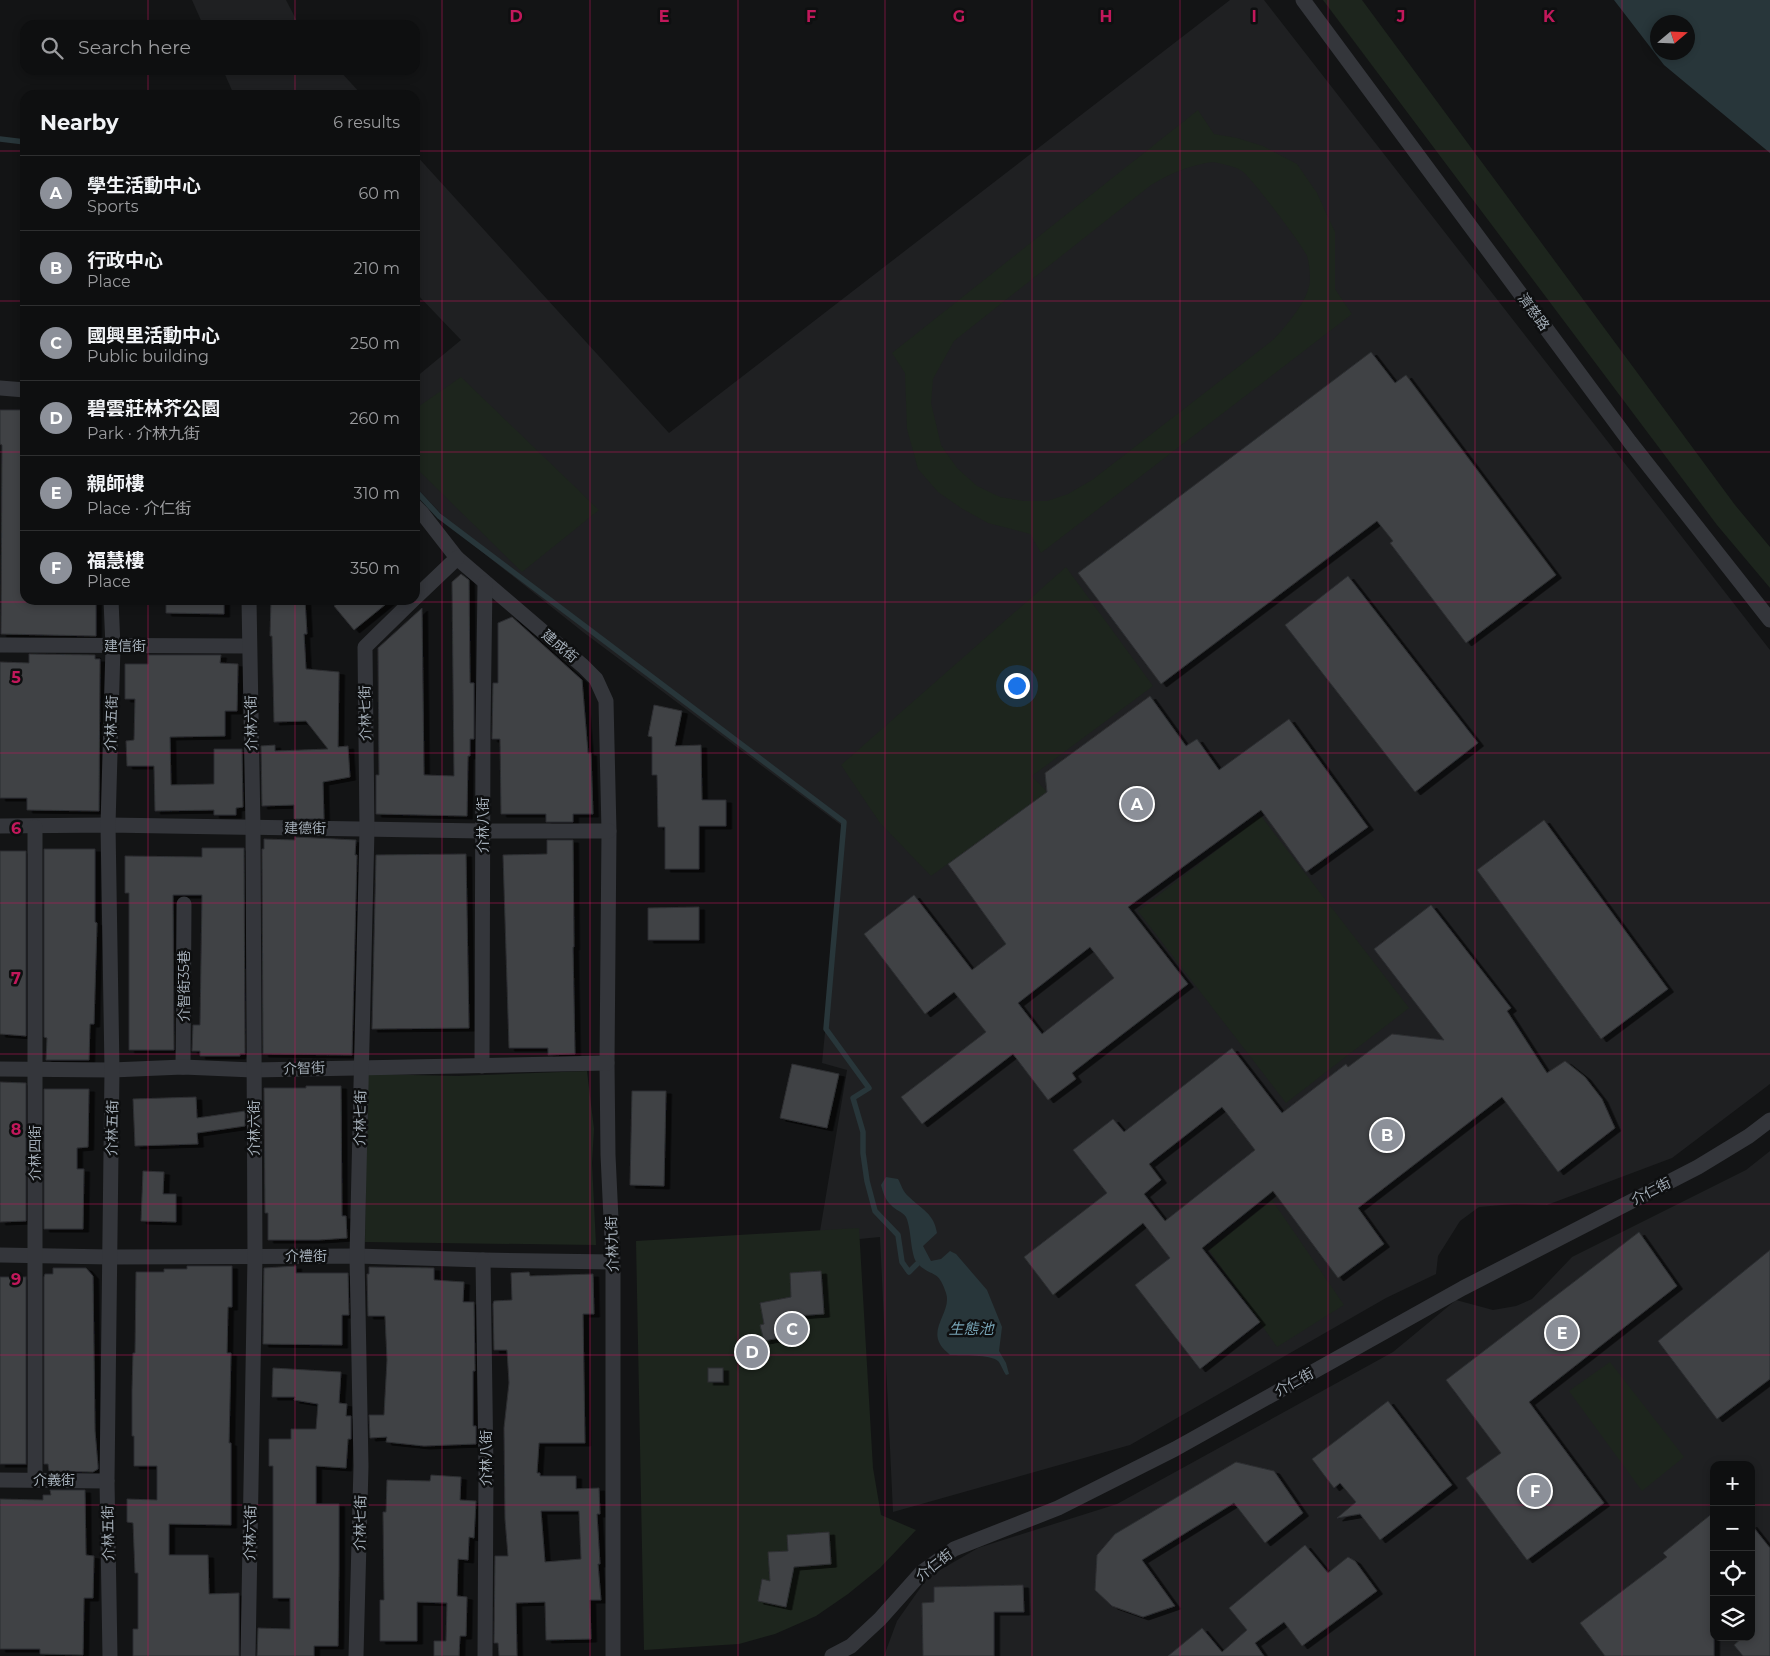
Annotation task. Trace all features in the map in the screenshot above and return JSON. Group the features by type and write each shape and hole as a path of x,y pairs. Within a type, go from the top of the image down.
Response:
{"street":[{"name":"濟慈路","path":"1303,0 1630,442 1770,620"},
{"path":"0,388 20,390"},
{"name":"建成街","path":"420,511 457,558 584,666 596,679 606,701 609,831"},
{"name":"介林七街","path":"420,593 457,558"},
{"name":"介林八街","path":"482,1066 485,583"},
{"name":"介林五街","path":"110,1656 107,1480 112,1070 108,825 113,647 111,605"},
{"name":"介林六街","path":"248,1656 255,1256 253,826 249,605"},
{"name":"介林七街","path":"356,1656 361,1466 356,1256 367,829 364,647 408,605"},
{"name":"建信街","path":"0,645 113,647 249,646"},
{"name":"建德街","path":"0,826 253,826 482,831 609,831"},
{"name":"介林四街","path":"35,1480 36,827"},
{"name":"介林九街","path":"609,831 607,1064 608,1155 613,1262 613,1656"},
{"name":"介智街35巷","path":"183,1068 184,904"},
{"name":"介智街","path":"0,1069 112,1070 183,1068 253,1070 607,1064"},
{"name":"介仁街","path":"832,1656 851,1646 880,1619 922,1572 954,1549 1058,1508 1175,1449 1464,1288 1698,1167 1749,1136 1770,1120"},
{"name":"介禮街","path":"0,1255 110,1257 356,1256 613,1262"},
{"name":"介林八街","path":"483,1260 486,1469 485,1656"},
{"name":"介義街","path":"0,1480 107,1480"}],"shaded area":[{"path":"192,0 286,0 296,20 201,20"},
{"path":"1230,0 1264,0 1770,650 1770,1084 1672,1158 1547,1205 1514,1204 1479,1207 1460,1221 1438,1256 1436,1274 1386,1298 1130,1445 893,1512 880,1237 818,1243 847,1070 822,1063 845,828 583,632 461,535 420,491 420,374 461,340 420,297 420,159 669,433"},
{"path":"1323,0 1362,0 1735,505 1770,547 1770,588 1717,525"},
{"path":"225,75 344,75 357,90 232,90"},
{"path":"1198,110 1214,134 1237,138 1263,146 1297,164 1317,193 1335,232 1335,289 1352,314 1041,553 1030,534 988,523 961,508 938,492 918,469 907,429 905,373 892,353","holes":["1213,162 1228,165 1242,171 1276,212 1307,256 1310,274 1309,287 1302,303 1290,320 1273,340 1092,480 1068,494 1047,501 1024,501 1000,497 977,486 957,468 941,445 931,403 933,379 954,341 1151,185 1189,167"]},
{"path":"461,377 599,510 522,572 420,472 420,406"},
{"path":"1066,567 1153,686 1032,776 1047,792 931,876 880,823 841,765"},
{"path":"1261,816 1409,1008 1286,1103 1138,911"},
{"path":"587,1071 594,1129 592,1163 596,1245 365,1242 367,1074 458,1076"},
{"path":"1770,1151 1770,1656 884,1656 897,1621 928,1577 978,1548 1117,1504 1393,1352 1456,1300 1493,1310 1516,1306 1532,1299 1572,1257 1746,1170"},
{"path":"1272,1200 1344,1305 1277,1347 1209,1250"},
{"path":"859,1228 873,1468 881,1515 916,1530 880,1568 848,1594 816,1616 775,1634 739,1644 644,1650 636,1241"},
{"path":"1610,1362 1684,1457 1642,1491 1569,1391"}],"water":[{"path":"1614,0 1770,0 1770,153 1660,60 1695,60 1695,15 1650,15 1650,47"},
{"name":"生態池","path":"886,1177 898,1179 906,1194 933,1221 937,1233 923,1246 931,1261 941,1259 950,1251 956,1254 987,1290 1002,1327 999,1351 1006,1363 1009,1374 1006,1375 999,1362 994,1359 982,1356 950,1355 941,1345 938,1331 946,1306 946,1293 940,1280 915,1261 906,1217 889,1203 883,1193 881,1185"}],"building":[{"path":"1371,352 1395,383 1406,375 1556,575 1466,643 1390,543 1393,541 1377,521 1161,684 1078,573"},
{"path":"0,410 20,410 20,605 96,605 96,636 1,634 2,445 0,444"},
{"path":"461,574 469,580 470,683 474,683 474,739 470,739 470,756 468,756 467,816 376,814 376,775 379,775 378,648 422,608 424,775 454,776 452,582"},
{"path":"1348,576 1478,743 1415,792 1285,625"},
{"path":"166,605 224,605 224,614 166,613"},
{"path":"271,605 305,605 307,634 304,634 306,669 339,672 338,747 348,746 350,777 323,782 324,819 294,819 294,805 262,806 261,746 275,745 275,751 328,749 306,721 274,722 272,636 270,636"},
{"path":"335,605 385,605 354,630 334,606"},
{"path":"512,617 582,680 588,753 591,753 593,814 573,814 573,822 546,822 546,814 501,814 500,739 492,739 493,683 498,683 498,623"},
{"path":"29,654 95,655 95,659 100,659 99,811 27,810 27,798 0,798 0,662 29,663"},
{"path":"148,655 221,655 220,663 238,664 237,711 225,711 225,736 170,737 171,785 214,784 214,749 242,749 243,807 236,808 236,815 214,815 214,810 155,811 154,766 127,766 126,741 134,740 135,699 125,699 125,664 148,664"},
{"path":"1150,696 1186,746 1197,739 1219,770 1289,719 1368,827 1306,872 1261,810 1128,907 1188,984 1072,1073 1076,1079 1048,1100 1013,1054 922,1124 901,1097 986,1032 954,992 925,1014 864,934 914,895 972,970 1006,944 948,864 1047,792 1045,773","holes":["1090,947 1114,978 1042,1034 1018,1003"]},
{"path":"654,705 682,711 675,746 701,745 702,800 726,800 726,826 699,826 699,869 665,869 665,827 658,827 657,775 652,775 652,737 648,736"},
{"path":"1544,820 1668,989 1601,1039 1477,870"},
{"path":"295,837 356,840 352,1055 263,1054 262,849 264,849 264,839 295,840"},
{"path":"547,840 573,840 575,1054 548,1055 548,1048 509,1048 503,855 547,854"},
{"path":"202,848 244,848 245,1054 240,1054 240,1056 200,1056 200,1051 192,1051 193,1025 200,1025 202,895 173,895 174,1050 129,1050 129,893 125,893 125,856 202,857"},
{"path":"44,849 95,849 95,922 97,923 94,1024 90,1024 89,1060 46,1060 47,1038 44,1037"},
{"path":"0,851 26,851 26,1036 0,1034"},
{"path":"466,854 469,1028 372,1029 376,855"},
{"path":"1431,905 1511,1008 1507,1011 1547,1073 1565,1061 1585,1077 1602,1099 1615,1128 1558,1172 1502,1097 1358,1208 1384,1244 1338,1278 1273,1191 1202,1248 1260,1322 1200,1369 1135,1285 1170,1258 1143,1223 1053,1295 1024,1257 1107,1193 1073,1150 1113,1119 1124,1132 1232,1048 1282,1113 1346,1064 1348,1067 1392,1034 1444,1040 1374,949","holes":["1222,1107 1255,1150 1165,1221 1144,1194 1161,1180 1149,1164"]},
{"path":"699,907 699,940 648,940 648,908"},
{"path":"792,1064 839,1074 827,1128 780,1118"},
{"path":"0,1082 26,1083 26,1221 0,1222"},
{"path":"306,1086 341,1086 342,1216 346,1216 347,1238 268,1240 268,1213 265,1213 264,1088 306,1088"},
{"path":"44,1089 89,1089 88,1147 77,1148 77,1169 84,1169 83,1229 44,1229"},
{"path":"632,1091 666,1091 664,1186 630,1185"},
{"path":"196,1097 197,1118 245,1111 245,1126 197,1133 198,1144 135,1146 133,1099"},
{"path":"143,1171 164,1172 163,1194 176,1194 176,1222 141,1221"},
{"path":"1639,1232 1677,1286 1529,1402 1604,1503 1527,1560 1466,1478 1501,1453 1446,1380"},
{"path":"1770,1250 1770,1379 1717,1419 1658,1341"},
{"path":"187,1266 232,1266 232,1307 228,1307 227,1353 231,1353 229,1443 231,1443 231,1525 169,1524 169,1555 208,1555 209,1594 239,1593 239,1656 133,1656 133,1629 138,1629 138,1573 135,1573 133,1523 127,1522 127,1499 157,1500 157,1466 134,1466 132,1390 133,1353 135,1353 136,1272 164,1272 164,1269 187,1269"},
{"path":"296,1266 296,1273 348,1273 349,1315 342,1315 342,1345 263,1344 264,1268"},
{"path":"369,1267 434,1268 434,1280 464,1282 463,1302 474,1302 475,1371 473,1371 473,1426 476,1426 476,1444 424,1446 386,1442 387,1437 370,1438 369,1415 384,1415 387,1360 385,1316 368,1316 367,1274 369,1274"},
{"path":"53,1268 86,1268 93,1276 95,1431 98,1469 93,1472 49,1471 48,1464 44,1464 44,1277 45,1274 53,1274"},
{"path":"821,1271 824,1314 780,1317 784,1337 764,1341 760,1325 764,1324 760,1303 791,1297 790,1273"},
{"path":"529,1272 530,1276 593,1274 594,1314 583,1314 585,1443 539,1443 537,1473 540,1473 540,1476 576,1476 576,1489 599,1488 600,1514 597,1514 601,1600 590,1600 591,1639 546,1640 545,1602 516,1603 517,1656 499,1656 498,1643 494,1643 495,1556 508,1556 505,1519 504,1428 509,1383 507,1350 494,1350 493,1304 494,1301 512,1300 511,1273","holes":["541,1511 579,1511 581,1559 545,1562"]},
{"path":"0,1277 26,1277 26,1464 0,1464"},
{"path":"273,1368 341,1372 339,1403 347,1404 346,1416 351,1416 351,1439 348,1439 346,1468 316,1466 316,1504 339,1504 339,1569 338,1646 314,1646 314,1656 257,1656 258,1628 290,1629 290,1598 273,1598 273,1466 269,1466 269,1439 291,1439 291,1429 316,1429 318,1404 294,1400 295,1397 272,1397"},
{"path":"708,1368 723,1368 723,1382 708,1382"},
{"path":"1388,1401 1452,1485 1380,1540 1360,1514 1337,1518 1356,1502 1340,1483 1334,1488 1312,1459"},
{"path":"1236,1462 1274,1471 1303,1513 1265,1543 1234,1503 1142,1560 1175,1606 1143,1617 1112,1606 1095,1590 1097,1555 1115,1534"},
{"path":"431,1475 461,1477 460,1500 476,1501 474,1538 469,1537 468,1560 458,1559 457,1596 467,1597 466,1636 460,1636 459,1656 434,1656 434,1641 446,1641 447,1603 417,1602 417,1641 380,1641 380,1600 384,1600 383,1512 386,1512 387,1480 430,1481"},
{"path":"50,1490 85,1490 86,1555 94,1556 93,1598 84,1598 83,1655 40,1654 40,1649 0,1649 0,1499 43,1500 43,1495 51,1495"},
{"path":"1710,1515 1710,1641 1714,1641 1714,1656 1605,1656 1580,1623 1667,1557 1663,1553"},
{"path":"1755,1529 1770,1548 1770,1656 1743,1656 1734,1645 1738,1641 1755,1641"},
{"path":"829,1532 831,1564 794,1567 786,1607 758,1601 762,1579 770,1581 768,1552 788,1551 787,1535"},
{"path":"1305,1545 1328,1573 1348,1557 1355,1561 1377,1591 1302,1646 1284,1622 1255,1643 1264,1656 1168,1656 1202,1628 1222,1652 1247,1630 1229,1608"},
{"path":"1023,1585 1024,1612 994,1612 994,1656 923,1656 922,1603 934,1602 934,1587"}],"waterway":[{"path":"0,139 20,141"},
{"path":"420,495 439,516 844,822 826,1029 869,1088 853,1098 863,1132 863,1153 867,1181 875,1211 898,1235 902,1262 909,1272 917,1264"}],"place":[{"name":"學生活動中心","path":"1137,804"},
{"name":"行政中心","path":"1387,1135"},
{"name":"國興里活動中心","path":"792,1329"},
{"name":"親師樓","path":"1562,1333"},
{"name":"碧雲莊林芥公園","path":"752,1352"},
{"name":"福慧樓","path":"1535,1491"}]}
